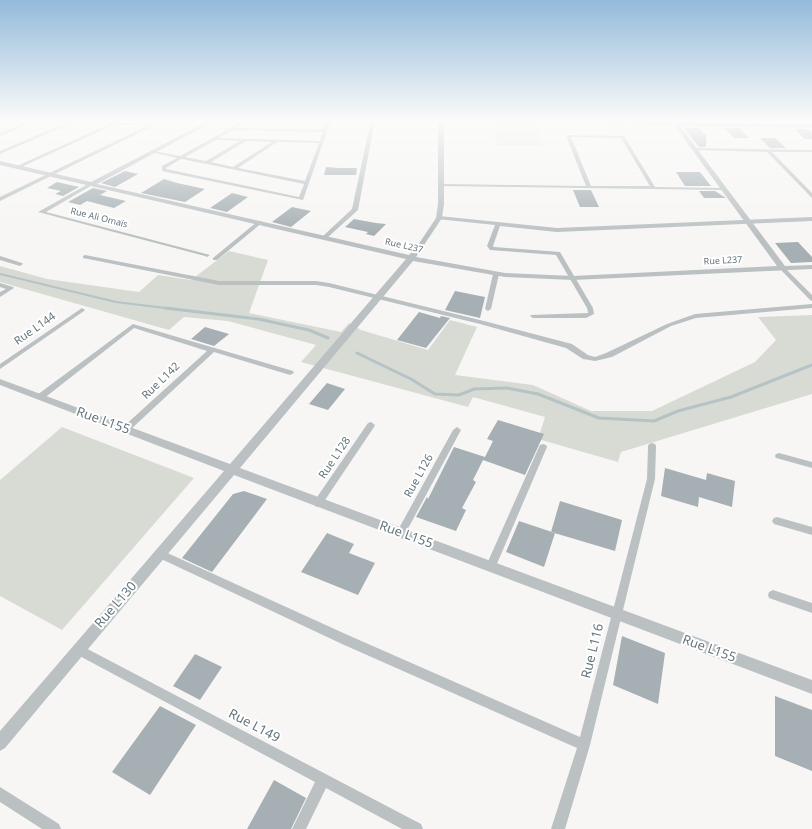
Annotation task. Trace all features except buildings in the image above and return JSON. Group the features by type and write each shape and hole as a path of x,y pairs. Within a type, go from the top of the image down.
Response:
{"street":[{"path":"17,167 35,159"},
{"path":"0,199 83,159"},
{"path":"92,184 140,159"},
{"path":"180,159 164,167 164,170 299,199 302,198 316,159"},
{"path":"185,159 307,183"},
{"path":"207,163 214,159"},
{"path":"234,168 248,159"},
{"path":"325,237 355,210 365,159"},
{"path":"441,159 439,218 557,230 812,219"},
{"path":"577,159 589,187"},
{"path":"636,159 653,188"},
{"path":"701,159 783,268 812,299"},
{"path":"776,159 812,196"},
{"name":"Rue L237","path":"0,164 260,222 411,258 496,274 533,278 572,278 812,267"},
{"name":"Rue Ali Omaïs","path":"92,184 42,212 207,255"},
{"path":"441,185 724,189"},
{"name":"Rue L130","path":"0,743 78,649 411,258 425,241 439,218"},
{"path":"215,259 260,222"},
{"path":"498,225 490,246 492,249 558,254 590,308 591,314 586,316 533,316"},
{"path":"85,257 219,283 316,283 482,322 569,346 586,357 595,359 609,355 669,326 695,316 812,306"},
{"path":"0,258 20,264"},
{"path":"488,309 496,274"},
{"path":"0,285 11,288 0,295"},
{"name":"Rue L144","path":"0,367 82,310"},
{"path":"40,397 133,326 290,373"},
{"name":"Rue L142","path":"126,429 212,350"},
{"name":"Rue L155","path":"0,382 233,468 318,503 491,566 616,615 812,687"},
{"name":"Rue L128","path":"318,503 371,425"},
{"name":"Rue L126","path":"401,533 457,430"},
{"name":"Rue L116","path":"558,829 584,745 651,479 652,446"},
{"path":"491,566 543,447"},
{"path":"779,456 812,465"},
{"path":"777,521 812,531"},
{"path":"160,554 339,636 584,745"},
{"path":"773,595 812,608"},
{"name":"Rue L149","path":"78,649 416,829"},
{"path":"299,829 323,780"},
{"path":"0,794 54,829"}],"shaded area":[{"path":"229,251 268,260 249,313 341,332 349,323 361,330 428,350 450,320 477,327 455,375 533,385 591,411 652,411 755,362 776,340 758,317 812,315 812,394 621,452 618,462 538,439 545,417 473,397 468,407 301,362 316,345 228,321 184,317 169,330 0,282 0,266 47,279 139,292 158,275 191,280"},
{"path":"62,427 194,478 62,630 0,596 0,480"}],"waterway":[{"path":"0,274 116,302 173,309"},
{"path":"165,308 258,319 309,330 328,338"},
{"path":"357,353 411,379 435,394 459,395 474,389 507,388 538,394 599,418 654,421 678,411 731,397 812,365"}]}
